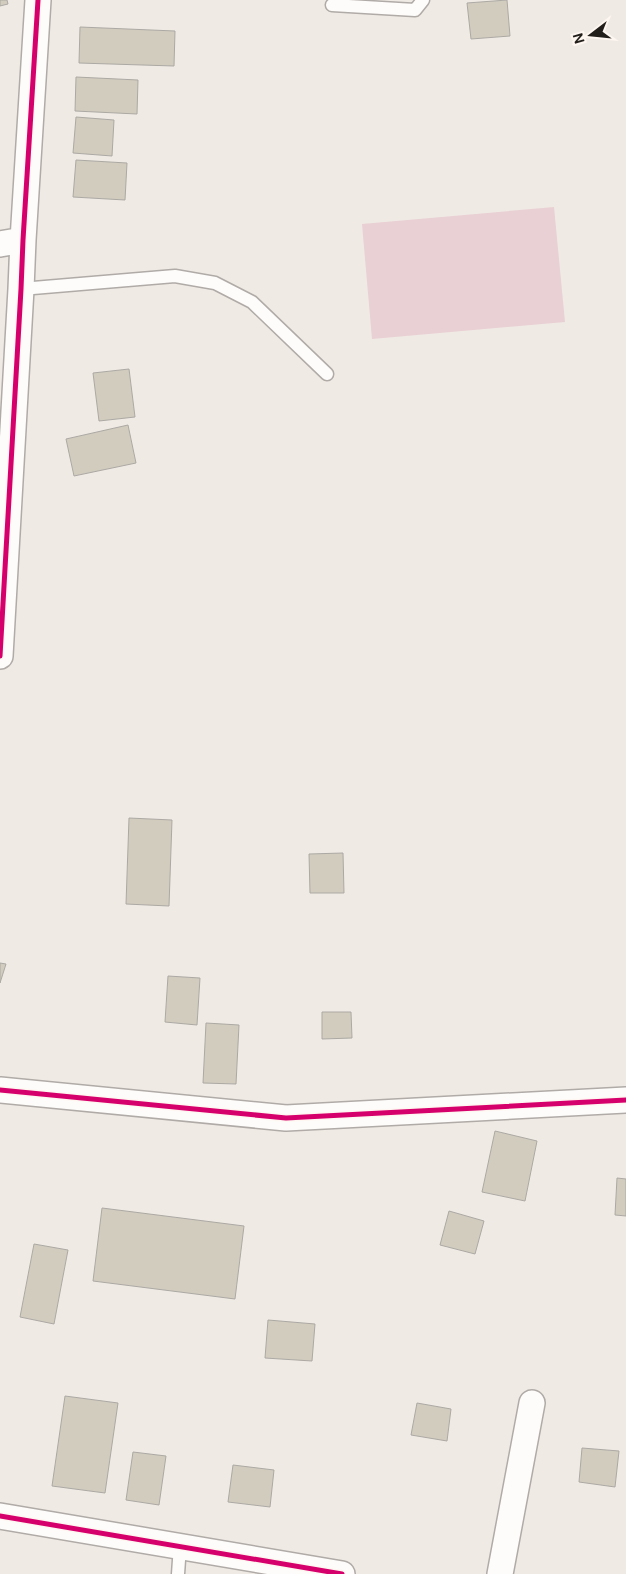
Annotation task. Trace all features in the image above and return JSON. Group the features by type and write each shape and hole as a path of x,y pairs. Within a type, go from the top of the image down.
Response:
{"street":[{"path":"0,656 22,289 11,242 38,0"},
{"path":"0,1090 286,1118 626,1100"},
{"path":"500,1574 532,1403"},
{"path":"0,1516 342,1574"}],"lane":[{"path":"332,5 415,10 423,0"},
{"path":"22,289 175,276 215,283 252,302 326,374"},
{"path":"178,1574 180,1546"}],"shaded area":[{"path":"554,207 565,322 372,339 362,224"}],"building":[{"path":"0,0 7,0 8,4 0,6"},
{"path":"507,0 510,36 471,39 467,3"},
{"path":"80,27 175,31 174,66 79,63"},
{"path":"76,77 138,80 137,114 75,111"},
{"path":"76,117 114,120 112,156 73,153"},
{"path":"76,160 127,163 125,200 73,197"},
{"path":"129,369 135,417 99,421 93,373"},
{"path":"128,425 136,463 74,476 66,439"},
{"path":"129,818 172,820 169,906 126,904"},
{"path":"343,853 344,893 310,893 309,854"},
{"path":"0,963 6,964 0,983"},
{"path":"168,976 200,978 197,1025 165,1022"},
{"path":"322,1012 351,1012 352,1038 322,1039"},
{"path":"206,1023 239,1025 236,1084 203,1083"},
{"path":"495,1131 537,1141 525,1201 482,1192"},
{"path":"617,1178 626,1179 626,1216 615,1215"},
{"path":"102,1208 244,1226 235,1299 93,1281"},
{"path":"449,1211 484,1221 475,1254 440,1245"},
{"path":"34,1244 68,1250 54,1324 20,1317"},
{"path":"268,1320 315,1324 312,1361 265,1358"},
{"path":"65,1396 118,1403 105,1493 52,1486"},
{"path":"417,1403 451,1409 447,1441 411,1435"},
{"path":"582,1448 619,1451 615,1487 579,1482"},
{"path":"133,1452 166,1456 159,1505 126,1500"},
{"path":"233,1465 274,1470 270,1507 228,1502"}],"cycle path":[{"path":"0,656 38,0"},
{"path":"0,1090 286,1118 626,1100"},
{"path":"0,1516 342,1574"}]}
